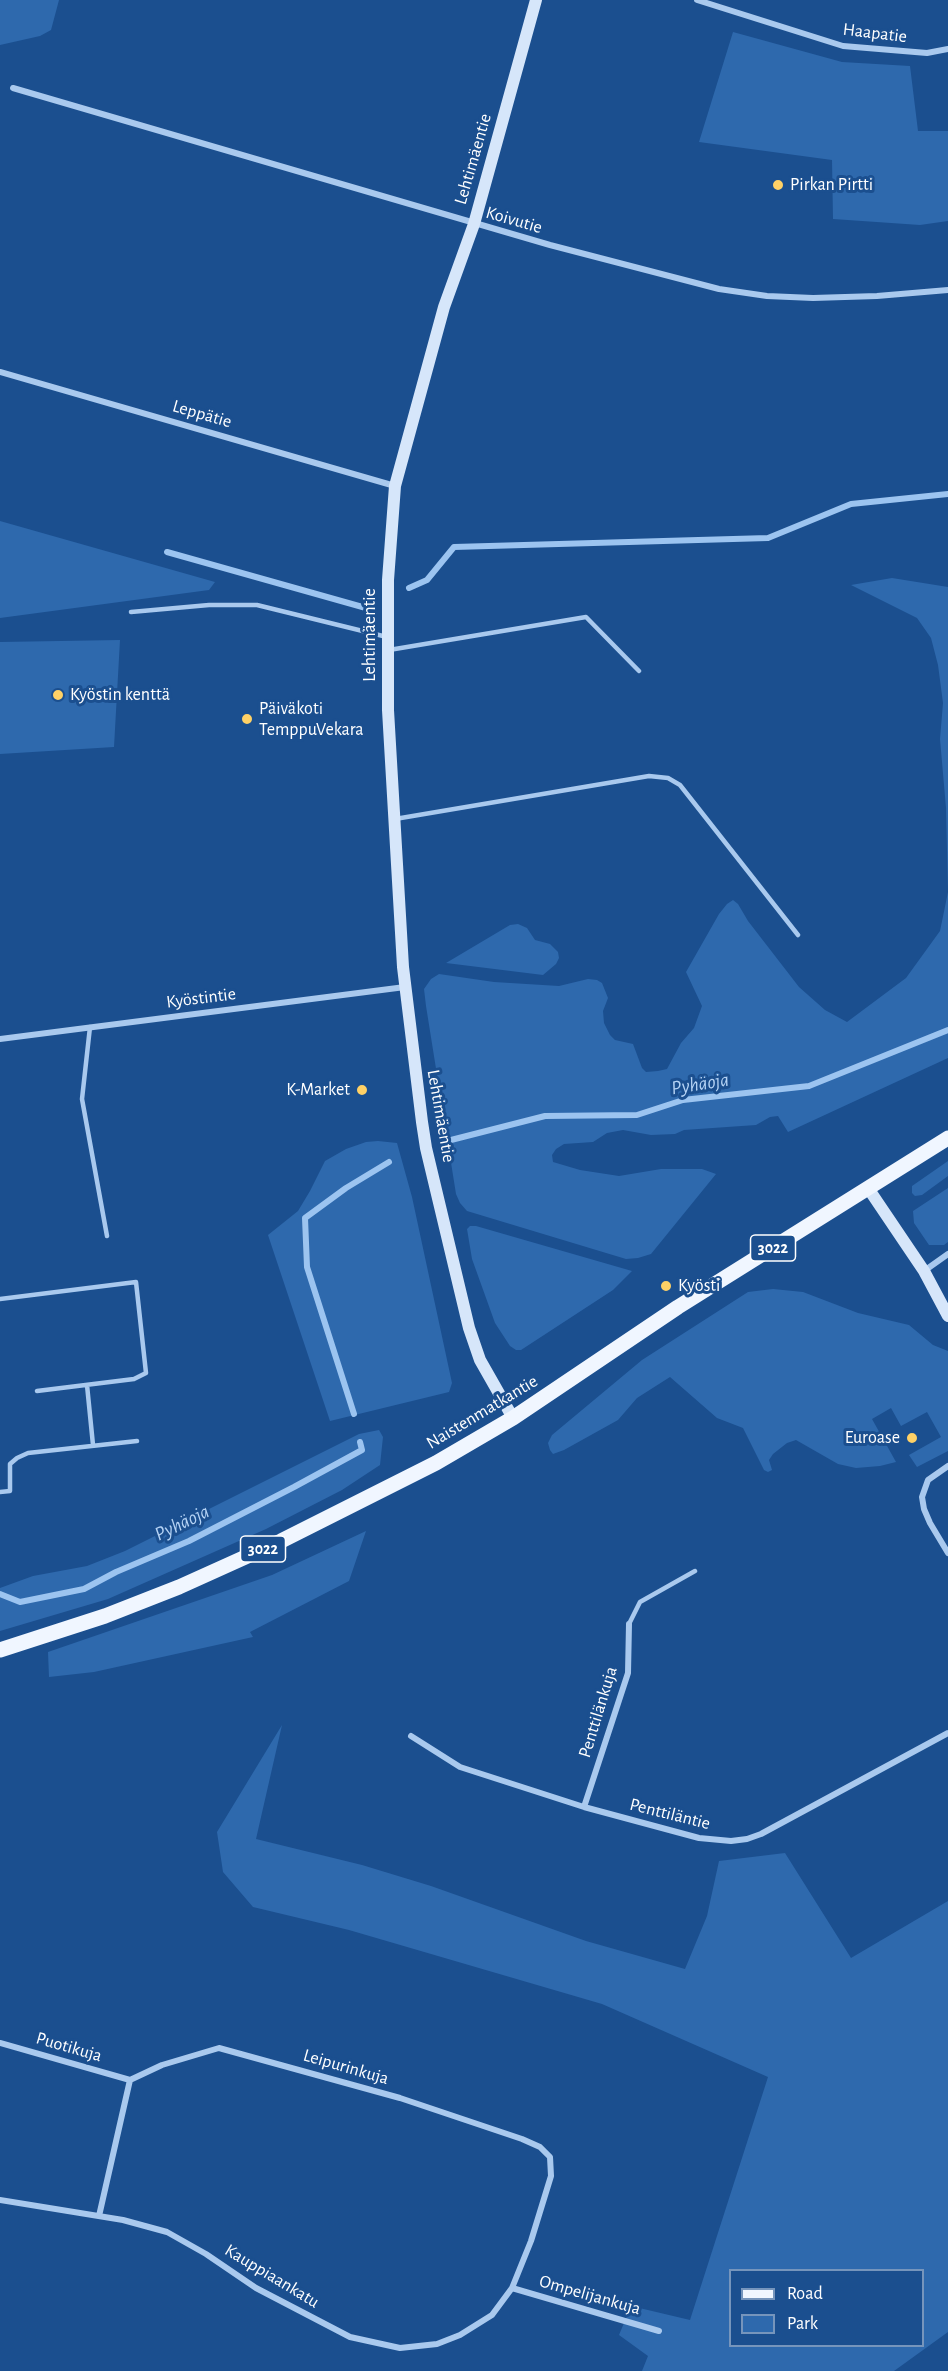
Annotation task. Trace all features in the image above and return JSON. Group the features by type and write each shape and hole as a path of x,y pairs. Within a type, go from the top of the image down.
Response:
{"main road":[{"name":"Naistenmatkantie","path":"0,1650 105,1616 219,1570 436,1463 513,1418 678,1307 948,1138"}],"street":[{"name":"Lehtimäentie","path":"513,1418 480,1360 461,1298 426,1148 414,1072 405,987 395,819 387,650 388,555 395,486 444,307 474,224 536,0"},
{"name":"Haapatie","path":"697,0 843,46 927,54 948,49"},
{"name":"Koivutie","path":"13,88 474,224 719,289 805,298 877,296 948,290"},
{"name":"Leppätie","path":"0,372 395,486"},
{"name":"Kyöstintie","path":"0,1039 405,987"},
{"path":"868,1188 924,1271 948,1316"},
{"path":"924,1271 948,1254"},
{"path":"948,1467 928,1480 922,1497 930,1523 948,1553"},
{"name":"Penttilänkuja","path":"584,1807 628,1673 629,1624"},
{"name":"Penttiläntie","path":"411,1736 460,1767 584,1807 718,1841 747,1839 761,1834 948,1733"},
{"name":"Puotikuja","path":"0,2043 130,2080"},
{"name":"Leipurinkuja","path":"130,2080 162,2066 219,2048 400,2098 540,2147 550,2157 551,2176 531,2241 512,2288"},
{"path":"99,2216 130,2080"},
{"name":"Kauppiaankatu","path":"0,2200 99,2216 167,2232 206,2254 256,2288 350,2337 400,2348 437,2344 460,2335 492,2315 512,2288"},
{"name":"Ompelijankuja","path":"512,2288 659,2331"}],"lane":[{"path":"131,612 209,605 257,605 387,637"},
{"path":"387,650 586,617 639,671"},
{"path":"395,819 649,776 668,778 680,785 798,935"},
{"path":"90,1027 82,1099 107,1236"},
{"path":"0,1299 136,1282 146,1374 134,1379 37,1391"},
{"path":"87,1385 93,1445"},
{"path":"0,1492 10,1491 10,1464 28,1453 137,1441"},
{"path":"629,1624 640,1602 695,1571"}],"green space":[{"path":"0,0 59,0 51,30 40,36 0,45"},
{"path":"733,32 842,62 910,66 918,131 948,131 948,221 920,225 833,219 832,160 699,142"},
{"path":"0,521 215,582 209,590 0,618"},
{"path":"892,578 948,587 948,892 946,808 940,739 943,703 938,665 931,638 917,618 851,585"},
{"name":"Kyöstin kenttä","path":"120,640 114,747 0,754 0,642"},
{"path":"948,892 948,1058 788,1132 778,1116 770,1117 756,1125 684,1130 675,1134 651,1135 623,1130 607,1133 593,1142 564,1144 556,1149 552,1155 553,1162 580,1170 619,1176 661,1169 702,1169 716,1174 651,1254 626,1259 467,1211 460,1203 456,1194 426,1006 424,989 431,979 439,974 494,982 559,986 588,979 597,980 602,983 608,998 603,1011 604,1023 610,1035 615,1040 633,1044 642,1068 646,1072 658,1071 667,1069 681,1043 694,1028 702,1006 686,972 719,914 733,900 799,987 825,1010 847,1022 906,978 940,931"},
{"path":"518,924 527,928 535,940 550,944 558,952 559,958 556,964 543,975 446,963 510,925"},
{"path":"366,1142 397,1143 412,1197 452,1383 449,1392 330,1421 268,1235 298,1211 325,1161 346,1149"},
{"path":"948,1161 948,1176 922,1195 915,1196 912,1193 912,1186"},
{"path":"948,1188 948,1242 944,1245 929,1245 914,1223 913,1211"},
{"path":"470,1226 632,1271 613,1290 521,1350 516,1350 510,1346 495,1323 472,1259 467,1229"},
{"path":"773,1289 803,1292 858,1313 909,1325 933,1345 948,1351 948,1451 917,1467 909,1455 941,1437 927,1412 901,1426 891,1408 872,1419 896,1462 856,1468 838,1464 796,1440 787,1443 773,1454 769,1460 772,1470 768,1472 764,1470 743,1428 717,1418 670,1377 637,1398 618,1420 564,1450 553,1454 550,1450 548,1443 552,1435 642,1360 748,1292"},
{"path":"379,1430 383,1437 380,1465 342,1490 266,1529 108,1599 0,1631 0,1588 33,1576 87,1566 125,1551 359,1434"},
{"path":"366,1531 349,1581 250,1632 253,1637 94,1672 49,1677 48,1652 272,1575"},
{"path":"282,1725 256,1839 362,1865 431,1886 586,1941 685,1969 707,1916 719,1861 785,1853 851,1958 948,1901 948,2332 894,2371 642,2371 648,2356 619,2335 631,2306 690,2320 768,2077 602,2004 349,1930 253,1907 223,1872 217,1832"}],"waterway":[{"path":"409,588 427,580 454,547 768,538 851,504 948,494"},
{"path":"167,552 366,608 373,605"},
{"name":"Pyhäoja","path":"451,1140 545,1116 637,1115 683,1100 809,1086 948,1030"},
{"name":"Pyhäoja","path":"354,1414 307,1267 305,1218 346,1188 389,1162"},
{"name":"Pyhäoja","path":"0,1594 20,1602 84,1589 116,1572 189,1541 294,1487 362,1450 360,1442"}],"place":[{"name":"Pirkan Pirtti","path":"778,185"},
{"name":"Kyöstin kenttä","path":"58,695"},
{"name":"Päiväkoti TemppuVekara","path":"247,719"},
{"name":"K-Market","path":"362,1090"},
{"name":"Kyösti","path":"666,1286"},
{"name":"Euroase","path":"912,1438"}]}
